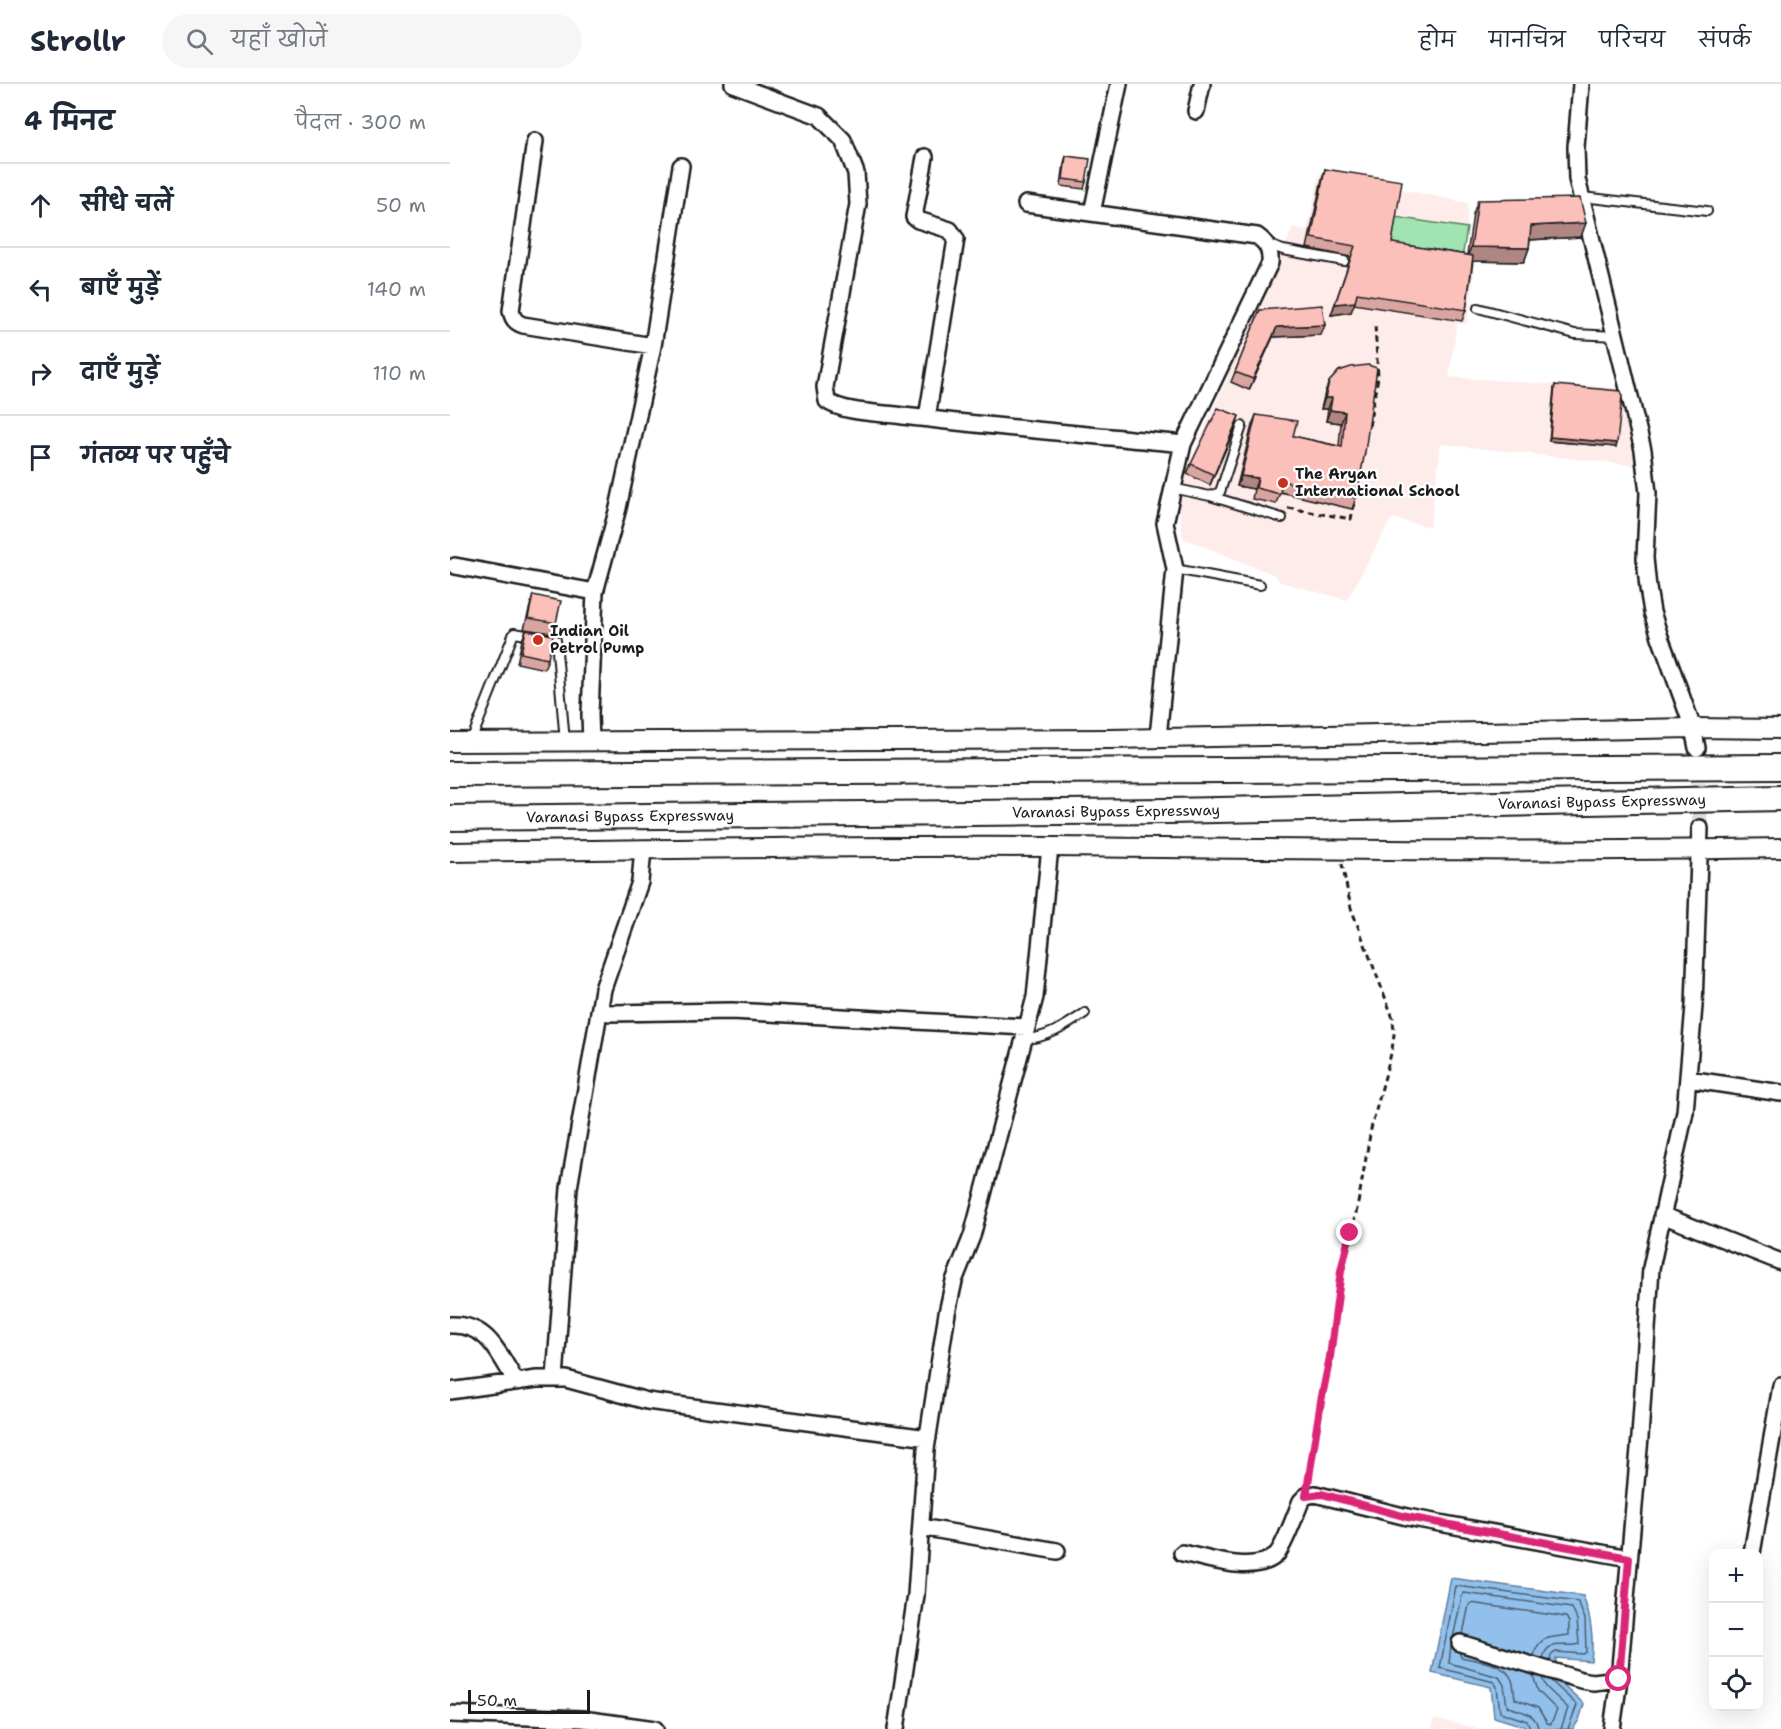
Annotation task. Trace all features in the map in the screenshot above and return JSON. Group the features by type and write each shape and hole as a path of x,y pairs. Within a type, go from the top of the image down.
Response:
{"highway":[{"path":"450,774 1781,767"},
{"name":"Varanasi Bypass Expressway","path":"450,818 1169,811 1781,798"}],"street":[{"path":"732,84 819,116 843,140 856,173 858,204 825,387 827,401 832,405 847,409 927,418 1183,444"},
{"path":"1092,213 1119,84"},
{"path":"1196,111 1202,84"},
{"path":"1581,84 1576,147 1580,197 1643,450 1648,493 1645,558 1652,612 1694,728 1697,748"},
{"path":"535,141 511,311 515,322 653,346"},
{"path":"925,158 914,217 950,230 956,239 927,418"},
{"path":"591,742 595,592 618,508 653,346 681,166"},
{"path":"1026,204 1257,236 1266,244 1270,254 1270,262 1183,444 1172,489 1165,523 1175,569 1158,737"},
{"path":"454,566 595,592"},
{"path":"450,742 1111,739 1694,728 1781,729"},
{"path":"1612,1729 1619,1679 1640,1437 1651,1268 1685,1112 1694,1006 1700,828"},
{"path":"450,852 1050,847 1341,850 1781,848"},
{"path":"896,1729 916,1595 928,1438 947,1313 954,1281 972,1236 1035,997 1050,847"},
{"path":"555,1378 569,1188 603,989 639,882 643,849"},
{"path":"599,1011 610,1013 732,1011 1024,1033"},
{"path":"1688,1079 1781,1093"},
{"path":"1662,1215 1781,1262"},
{"path":"450,1325 471,1327 486,1335 516,1382"},
{"path":"450,1391 516,1382 566,1379 647,1401 928,1438"},
{"path":"1753,1549 1781,1386"},
{"path":"1182,1553 1239,1565 1252,1565 1265,1561 1276,1554 1301,1501 1306,1496 1322,1494 1407,1517 1629,1558"},
{"path":"921,1527 1057,1551"},
{"path":"1460,1643 1581,1680 1593,1682 1619,1679"},
{"path":"450,1714 582,1719 655,1729"}],"lane":[{"path":"1580,197 1707,212"},
{"path":"1266,244 1283,250 1344,261"},
{"path":"1478,308 1575,334 1616,336"},
{"path":"1210,496 1220,492 1242,426"},
{"path":"1172,489 1210,496 1282,518"},
{"path":"1175,569 1260,585"},
{"path":"471,742 514,633 556,640 565,742"},
{"path":"1024,1033 1042,1037 1066,1026 1085,1013"}],"path":[{"path":"1368,432 1378,377 1375,326"},
{"path":"1282,518 1285,508 1351,519 1355,497"},
{"path":"1306,1496 1330,1357 1341,1271 1357,1209 1371,1129 1392,1050 1394,1034 1393,1018 1347,895 1341,850"}],"shaded area":[{"path":"1320,173 1468,203 1467,228 1461,265 1475,270 1467,324 1457,323 1449,377 1623,389 1640,466 1441,444 1430,527 1392,518 1347,600 1280,582 1275,575 1183,538 1178,499 1182,480 1293,227 1307,230"},
{"path":"1434,1719 1483,1729 1432,1729"}],"green space":[{"path":"1395,217 1467,228 1461,265 1389,254"}],"water":[{"path":"1451,1578 1583,1596 1591,1628 1591,1661 1556,1658 1556,1678 1584,1704 1579,1720 1573,1729 1533,1729 1494,1717 1491,1687 1432,1673"}],"building":[{"path":"1066,156 1090,159 1086,182 1063,179"},
{"path":"1325,169 1402,181 1392,243 1473,256 1466,310 1357,293 1355,302 1335,304 1355,246 1311,238"},
{"path":"1580,198 1586,223 1531,226 1529,248 1471,247 1478,200"},
{"path":"1322,305 1325,325 1277,327 1253,379 1235,372 1260,310"},
{"path":"1368,365 1377,368 1356,498 1282,481 1280,494 1256,488 1258,478 1241,476 1256,415 1297,421 1293,436 1342,447 1345,412 1330,410 1332,398 1325,398 1329,382 1339,371"},
{"path":"1555,385 1621,391 1617,443 1550,437"},
{"path":"1218,408 1239,416 1214,475 1191,464"},
{"path":"533,595 561,601 556,623 528,618"},
{"path":"526,630 553,635 548,659 521,653"}],"tunnel":[{"path":"1698,760 1700,828"}],"place":[{"name":"The Aryan International School","path":"1283,483"},
{"name":"Indian Oil Petrol Pump","path":"538,640"}],"route":[{"path":"1350,1233 1341,1271 1330,1357 1306,1496 1322,1494 1407,1517 1629,1558 1619,1679"}]}
